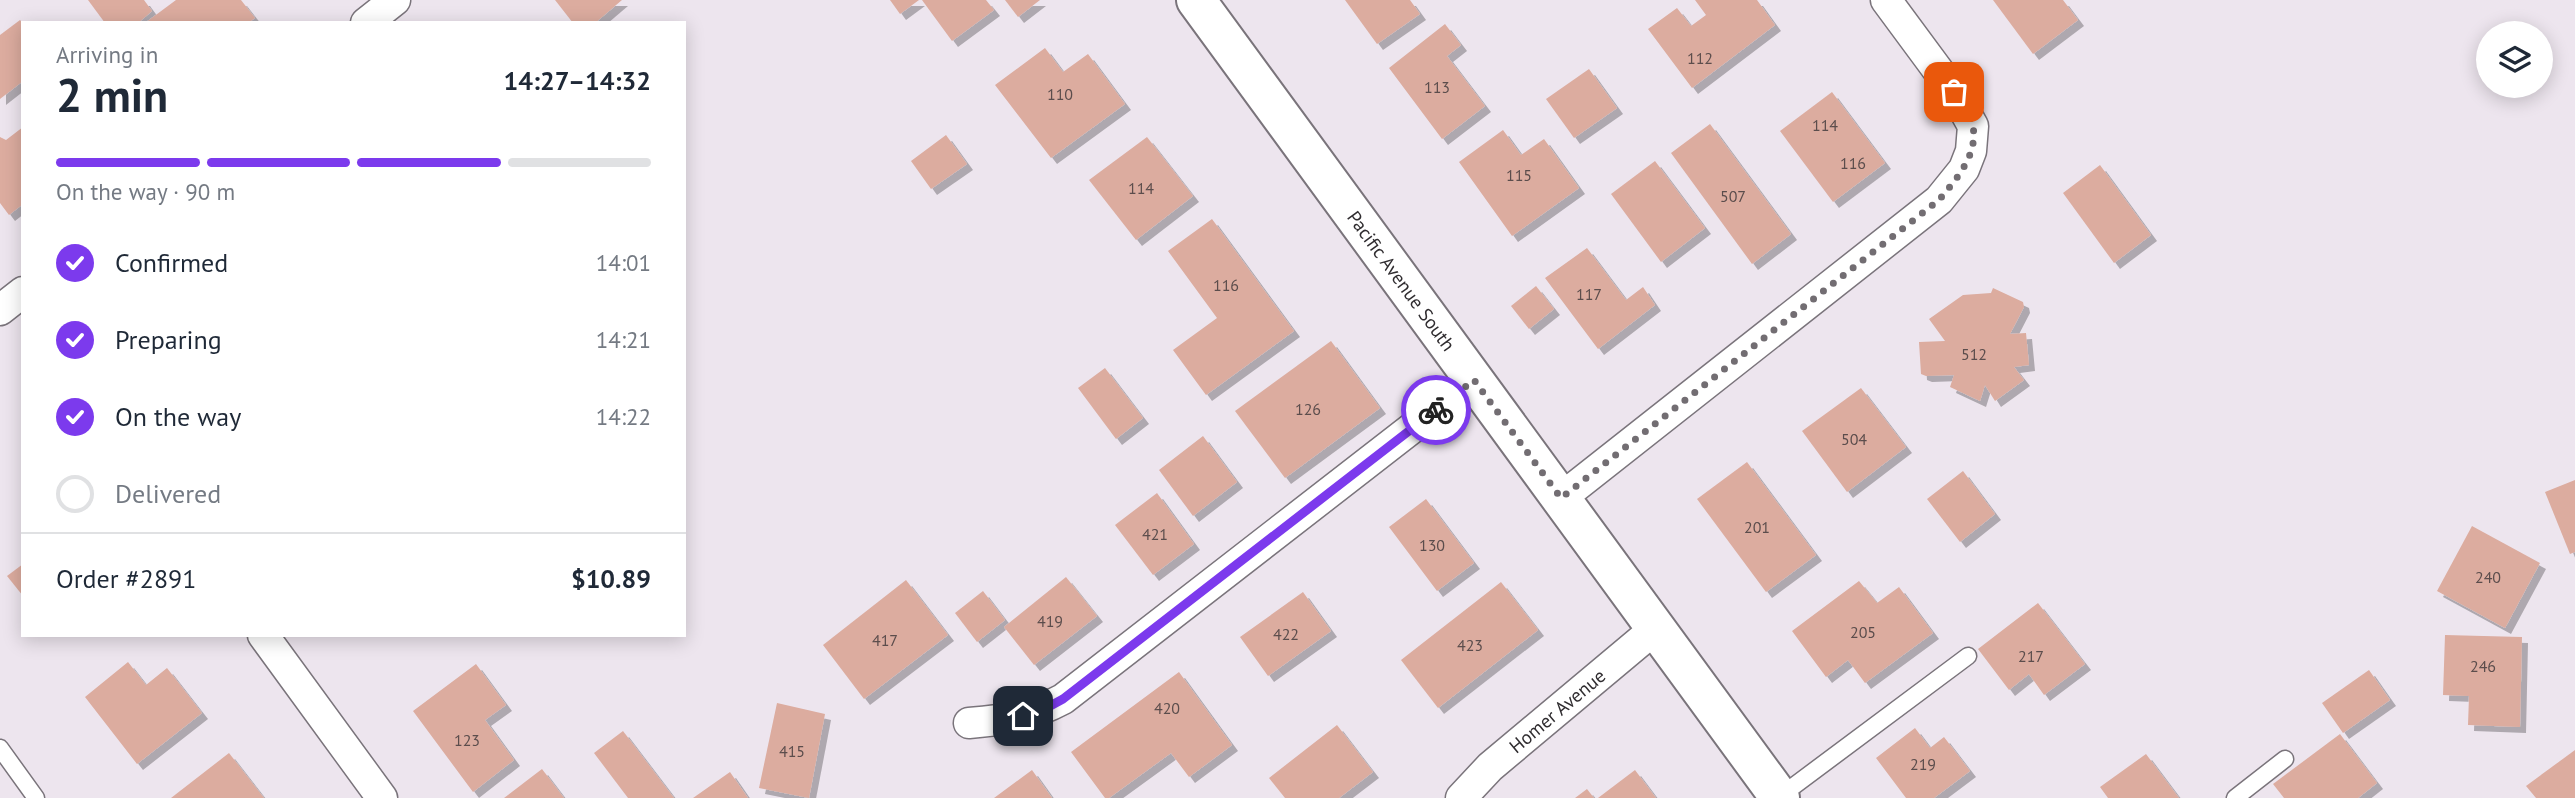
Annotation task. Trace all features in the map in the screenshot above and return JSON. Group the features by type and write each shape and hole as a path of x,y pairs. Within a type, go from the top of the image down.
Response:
{"street":[{"path":"369,21 395,0"},
{"name":"Pacific Avenue South","path":"1196,0 1780,797"},
{"path":"1561,498 1939,200 1964,169 1971,151 1973,125 1954,92 1886,0"},
{"path":"969,723 1007,720 1039,712 1063,699 1474,380"},
{"name":"Homer Avenue","path":"1461,798 1490,767 1656,628"},
{"path":"264,637 382,798"}],"lane":[{"path":"1780,797 1968,656"},
{"path":"0,748 36,798"},
{"path":"2235,798 2285,759"}],"building":[{"path":"88,0 144,0 152,11 140,21 104,21"},
{"path":"176,0 241,0 255,18 251,21 148,21"},
{"path":"555,0 622,0 597,21 571,21"},
{"path":"890,0 919,0 900,14"},
{"path":"922,0 986,0 994,10 952,41"},
{"path":"1005,0 1040,0 1018,17"},
{"path":"1345,0 1410,0 1420,14 1377,44"},
{"path":"1695,0 1757,0 1775,25 1692,88 1648,29 1677,8 1691,26 1706,15"},
{"path":"1993,0 2063,0 2078,20 2033,54"},
{"path":"21,21 21,83 0,99 0,35"},
{"path":"1445,24 1461,45 1447,56 1485,106 1442,139 1389,68"},
{"path":"1045,48 1063,72 1088,54 1125,104 1051,158 995,85"},
{"path":"1589,69 1617,108 1574,138 1546,99"},
{"path":"1832,92 1885,163 1833,202 1780,131"},
{"path":"1710,124 1791,234 1752,264 1671,153"},
{"path":"21,129 21,206 9,215 0,203 0,137 6,140"},
{"path":"1503,130 1521,155 1544,139 1579,188 1512,236 1459,162"},
{"path":"946,135 967,164 931,189 911,161"},
{"path":"1147,137 1193,196 1136,240 1089,180"},
{"path":"1655,161 1705,228 1661,262 1611,194"},
{"path":"2100,165 2151,235 2114,263 2063,193"},
{"path":"1212,219 1294,331 1206,395 1173,350 1217,318 1168,251"},
{"path":"1587,248 1626,300 1643,287 1655,305 1598,349 1545,278"},
{"path":"1536,286 1554,309 1529,329 1511,306"},
{"path":"1993,288 2023,302 2024,307 2010,334 2026,333 2029,365 2014,367 2024,380 1995,401 1985,385 1980,401 1950,387 1954,375 1921,374 1919,342 1945,341 1929,319 1963,295 1991,293"},
{"path":"1331,341 1380,408 1285,478 1235,411"},
{"path":"1105,368 1143,418 1116,439 1078,388"},
{"path":"1861,388 1906,447 1847,492 1802,431"},
{"path":"1203,436 1237,482 1193,516 1159,470"},
{"path":"1747,462 1816,555 1766,592 1697,499"},
{"path":"1963,471 1995,514 1960,542 1927,499"},
{"path":"2575,480 2575,552 2570,554 2545,492"},
{"path":"1157,493 1194,544 1153,575 1115,525"},
{"path":"1426,499 1474,563 1437,591 1389,527"},
{"path":"2472,526 2540,563 2505,628 2437,591"},
{"path":"21,566 21,594 7,576"},
{"path":"1066,577 1097,616 1034,665 1004,627"},
{"path":"906,580 948,635 864,699 823,645"},
{"path":"1859,581 1877,603 1899,587 1933,633 1865,683 1848,660 1826,677 1792,631"},
{"path":"1501,582 1538,630 1438,708 1401,660"},
{"path":"983,591 1005,620 977,642 955,613"},
{"path":"1303,592 1331,631 1268,676 1240,637"},
{"path":"2038,603 2085,664 2044,695 2029,674 2009,690 1978,649"},
{"path":"2445,635 2522,637 2520,727 2468,725 2469,696 2443,695"},
{"path":"128,662 146,685 167,668 202,713 137,764 85,697"},
{"path":"476,664 506,705 485,720 514,760 473,792 413,711"},
{"path":"2369,670 2390,700 2343,733 2322,703"},
{"path":"1179,672 1232,745 1189,777 1171,753 1109,798 1105,798 1071,752"},
{"path":"777,703 825,714 809,798 759,788"},
{"path":"1337,725 1373,772 1339,798 1285,798 1269,778"},
{"path":"1915,728 1930,748 1944,737 1970,771 1934,798 1906,798 1876,758"},
{"path":"623,731 674,798 628,798 594,753"},
{"path":"2340,734 2377,783 2358,798 2284,798 2273,784"},
{"path":"2575,750 2575,798 2536,798 2526,786"},
{"path":"229,753 264,798 171,798"},
{"path":"2146,754 2179,798 2108,798 2100,787"},
{"path":"542,769 564,798 504,798"},
{"path":"1032,770 1052,798 994,798"},
{"path":"1635,770 1656,798 1598,798"},
{"path":"730,772 748,798 693,798"},
{"path":"1587,789 1594,798 1575,798"}],"way so far":[{"path":"1436,410 1474,380 1561,498 1939,200 1964,169 1971,151 1973,125 1954,92"}],"route":[{"path":"1023,716 1039,712 1063,699 1436,410"}]}
